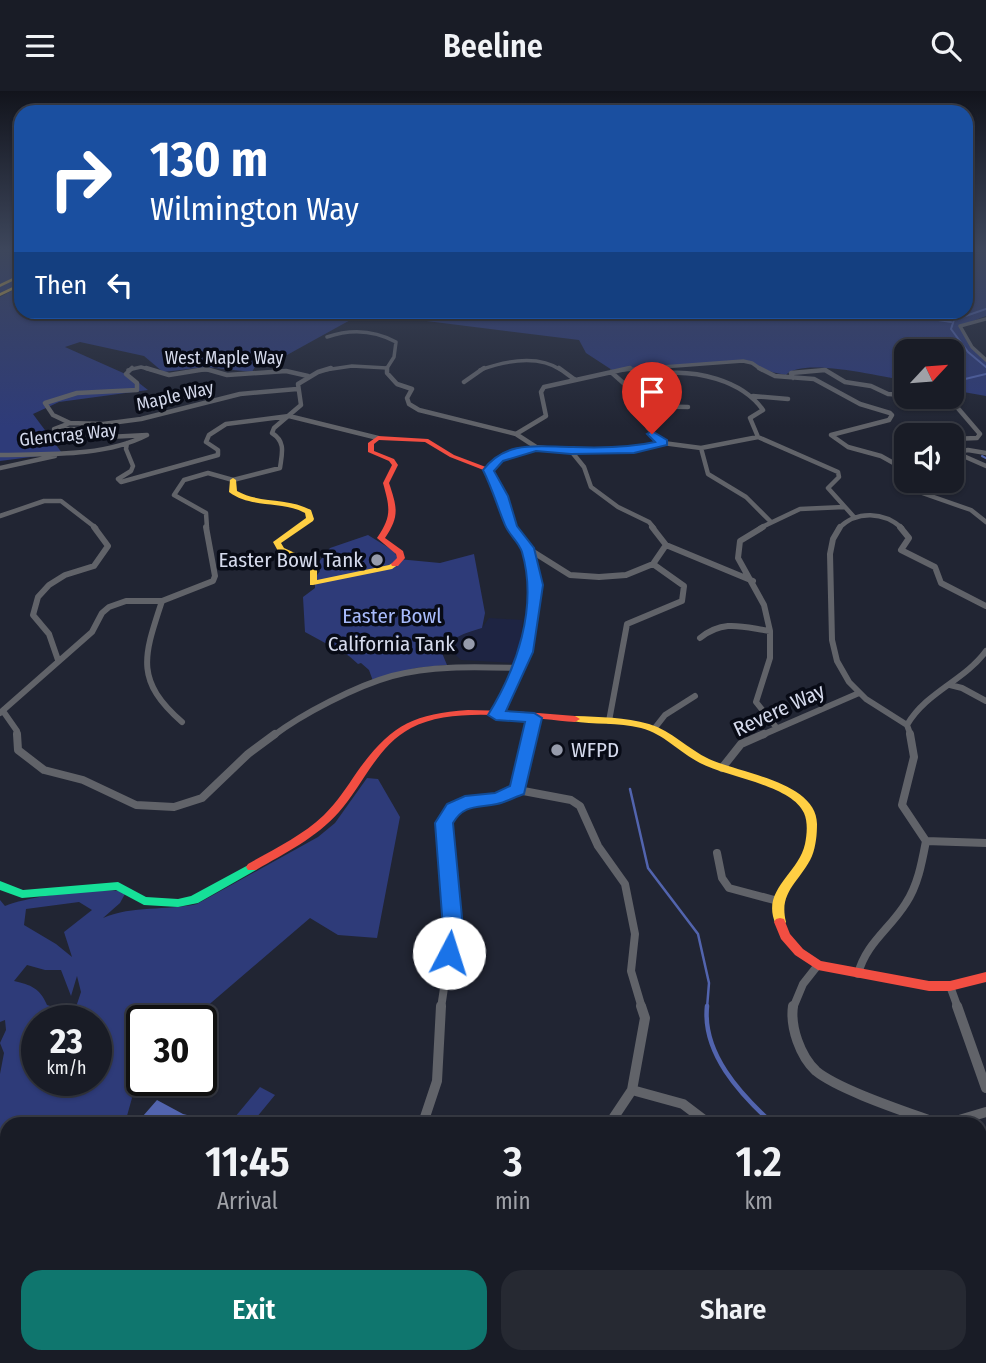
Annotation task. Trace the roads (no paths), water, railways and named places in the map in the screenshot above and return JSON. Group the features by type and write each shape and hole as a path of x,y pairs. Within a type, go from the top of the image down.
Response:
{"main road":[{"path":"233,481 233,492 242,501 259,505 295,505 308,512 310,519 307,522 286,532 277,542 281,549 314,565 314,584 392,567 401,558 400,553 381,538 394,520 386,483 395,465 392,460 371,452 371,443 378,437 426,440 452,456 489,470 502,496 511,527 527,548 536,585 526,652 496,715"},
{"path":"0,885 22,894 118,886 144,901 163,904 194,900 315,830 332,815 377,749 401,728 449,713 608,721 654,729 690,753 722,768 772,783 803,803 812,817 813,834 806,858 782,890 776,912 785,936 799,952 818,965 929,986 950,986 986,977"}],"street":[{"path":"986,319 960,326 972,347 986,360"},
{"path":"327,337 368,333 396,342 394,357 387,367 387,373 397,384 412,389 407,398 409,404 419,410 516,434 536,447"},
{"path":"464,382 467,377 485,367 532,361 549,364 574,379"},
{"path":"516,434 546,416 541,389 574,379 651,366 743,361 752,363 764,372 814,379 860,404 890,413 892,415 889,420 831,435 848,447 881,456 894,463"},
{"path":"387,367 347,366 308,376 298,384 297,389 302,398 300,405 274,425 272,433 281,438 284,445 280,468 233,481 208,473 184,480 174,495 206,513 207,542 215,576 208,584 162,601 125,601 109,607 102,613 92,632 1,712 17,731 18,750 44,770 83,780 136,805 174,807 202,798 248,754 287,725 337,699 392,676 463,666 520,668"},
{"name":"West Maple Way","path":"69,423 53,415 45,403 58,397 136,390 137,383 126,374 135,367 147,367 169,375 206,369 226,375 286,372 308,376"},
{"path":"793,378 791,373 797,371 825,370 845,382 871,386 894,394"},
{"path":"611,372 629,388 629,395 638,406 643,424 663,443"},
{"path":"629,388 641,385 657,374 705,375 718,378 753,396 788,399"},
{"name":"Maple Way","path":"127,443 147,435 108,437 88,429 54,429 69,423 103,424 141,419 240,394 297,389"},
{"path":"753,396 763,410 750,418 758,437"},
{"path":"638,406 688,407"},
{"path":"959,409 980,434 977,438 964,439"},
{"path":"289,416 378,437"},
{"name":"Glencrag Way","path":"0,455 80,451 127,443 126,449 133,466 131,471 118,479 121,482 218,455 218,450 205,442 209,435 226,424 289,416"},
{"path":"489,470 499,458 536,447 571,451 634,450 663,443 701,448 758,437 838,472 839,477 828,488 854,517"},
{"path":"701,448 702,466 706,474 719,484 741,493 772,521"},
{"path":"964,450 986,453"},
{"path":"0,468 80,451"},
{"path":"571,451 584,467 591,487 618,507 649,523 666,545 753,581"},
{"path":"964,456 986,466"},
{"path":"916,493 968,508 983,516 986,522"},
{"path":"0,516 44,501 66,502 75,513 94,523 108,546 94,566 65,575 49,585 38,597 33,615 49,634 58,660"},
{"path":"776,727 757,702 770,658 770,631 764,605 738,558 740,541 772,521 807,505 844,507"},
{"path":"858,974 862,955 870,942 904,906 911,894 926,841 902,805 915,754 915,744 907,725 887,716 859,693 837,662 830,639 833,610 827,575 835,531 854,517 891,518 908,533 909,538 901,550 928,562 935,567 941,583 985,607"},
{"path":"527,548 570,575 626,575 653,564 666,545"},
{"path":"608,721 627,624 671,607 682,601 685,593 684,586 653,564"},
{"path":"162,601 148,644 146,672 158,702 182,722"},
{"path":"700,638 713,628 724,625 770,631"},
{"path":"907,725 912,715 973,668 986,651"},
{"path":"950,685 962,688 986,701"},
{"name":"Revere Way","path":"722,768 736,748 776,727 859,693"},
{"path":"654,729 665,716 695,696"},
{"path":"517,790 534,718"},
{"path":"425,1117 437,1081 442,991 453,928 444,823 453,808 465,802 498,798 517,790 571,800 580,806 598,846 625,884 635,934 631,971 645,1018 632,1090 614,1117"},
{"path":"926,841 986,843"},
{"path":"717,853 723,881 729,888 778,901"},
{"path":"818,965 803,982 793,1000 791,1016 794,1032 810,1065 820,1074 839,1083 922,1117"},
{"path":"950,986 986,1088"},
{"path":"632,1090 681,1103 694,1109 702,1117"},
{"path":"969,1117 986,1112"}],"waterway":[{"path":"973,313 986,309"},
{"path":"932,319 951,322"},
{"path":"957,319 951,329 968,352 986,367"},
{"path":"965,379 986,374"},
{"path":"982,456 986,458"},
{"path":"630,789 648,868 698,934 709,983 707,1008"},
{"path":"707,1008 707,1023 717,1056 736,1086 766,1117"}],"place":[{"name":"Easter Bowl Tank","path":"377,560"},
{"name":"California Tank","path":"469,644"},
{"name":"WFPD","path":"557,750"}],"park label":[{"name":"Easter Bowl","path":"392,616"}]}
